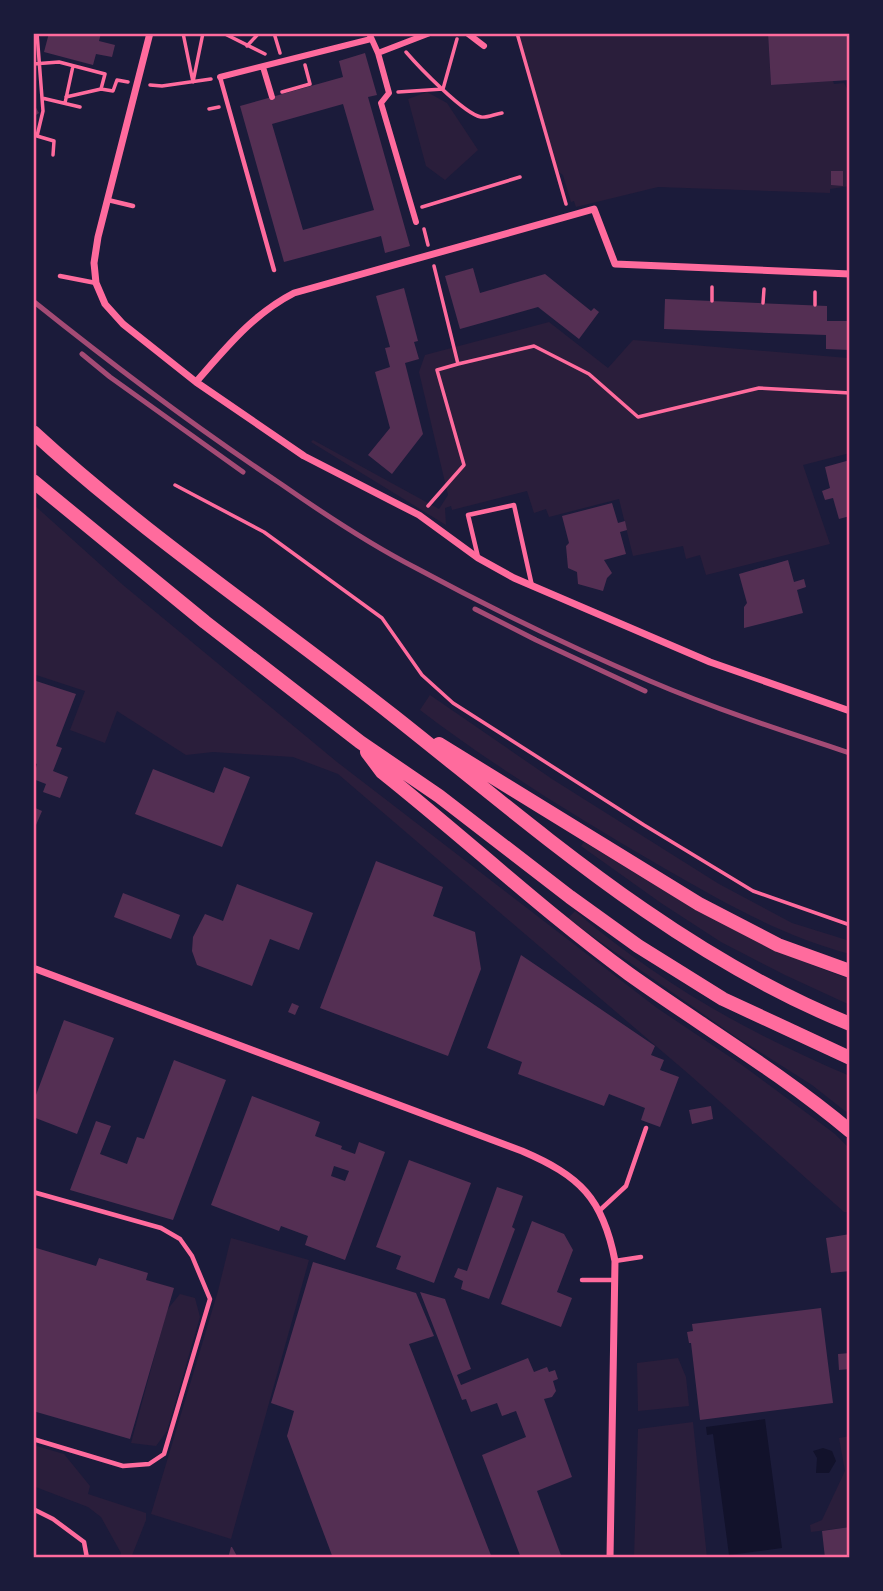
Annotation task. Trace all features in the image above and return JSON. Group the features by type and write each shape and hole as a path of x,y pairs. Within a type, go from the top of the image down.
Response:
{"highway":[{"path":"33,432 67,463 213,579 394,717 576,862 660,922 756,980 850,1024"},
{"path":"33,481 205,622 360,742 439,796 638,946 723,999 850,1058"},
{"path":"394,717 699,904 778,945 850,971"},
{"path":"360,742 382,772 545,907 628,972 813,1101 850,1131"}],"street":[{"path":"150,33 94,263 96,283 105,304 122,324 196,383 304,456 419,515 478,558 532,586 710,662 850,711"},
{"path":"378,53 430,33"},
{"path":"467,33 484,46"},
{"path":"220,77 370,36 378,53 388,93 381,103 412,210 419,224"},
{"path":"263,67 272,97"},
{"path":"196,383 248,324 275,303 294,293 594,209 615,264 850,274"},
{"path":"33,968 553,1165 594,1198 611,1236 615,1261 610,1558"}],"lane":[{"path":"220,77 274,270"},
{"path":"108,200 133,206"},
{"path":"60,276 96,283"},
{"path":"478,558 468,515 514,505 532,586"},
{"path":"599,1211 626,1186 646,1128"},
{"path":"33,1192 161,1228 180,1239 192,1256 210,1300 164,1454 149,1464 123,1466 33,1439"},
{"path":"615,1261 641,1257"},
{"path":"582,1280 615,1280"},
{"path":"33,1510 53,1519 84,1542 87,1558"}],"path":[{"path":"37,33 43,111 37,136 54,141 53,155"},
{"path":"183,33 195,81"},
{"path":"195,81 203,33"},
{"path":"223,33 282,62"},
{"path":"247,46 259,33"},
{"path":"274,33 282,62"},
{"path":"443,89 459,33"},
{"path":"517,33 570,216"},
{"path":"401,45 416,64 475,114 483,117 502,113"},
{"path":"33,64 59,62 105,74 101,89"},
{"path":"65,103 73,66"},
{"path":"285,91 310,84 306,68"},
{"path":"162,86 195,81"},
{"path":"66,97 101,89 113,91"},
{"path":"388,93 443,89"},
{"path":"42,97 80,107"},
{"path":"209,109 215,107"},
{"path":"412,210 520,177"},
{"path":"419,224 427,241"},
{"path":"438,278 458,364"},
{"path":"712,287 712,301"},
{"path":"763,303 764,289"},
{"path":"815,305 816,292"},
{"path":"419,515 464,465 437,370 458,364 534,346 589,374 638,416 759,388 850,393"},
{"path":"175,485 264,532 382,618 422,675 453,703 753,891 850,925"}],"shaded area":[{"path":"516,33 768,33 771,85 833,81 834,84 844,83 850,94 850,186 830,189 830,193 658,187 576,207 574,201 571,202 563,175 557,171"},
{"path":"427,92 447,103 478,150 445,180 426,166 408,99"},
{"path":"549,322 608,368 633,340 848,358 850,453 803,465 830,544 706,575 700,555 686,559 683,546 633,556 619,499 549,517 546,509 534,513 527,491 452,510 451,506 445,508 446,525 311,442 313,440 439,509 448,495 419,372 425,355"},
{"path":"33,504 123,585 337,762 657,1008 742,1065 835,1134 850,1149 850,1212 844,1212 691,1076 338,774 293,757 213,752 186,755 117,711 105,743 70,730 85,691 33,674"},
{"path":"430,695 552,779 719,884 792,923 850,941 850,954 798,937 750,915 566,810 420,710"},
{"path":"584,842 680,900 746,935 850,979 850,1005 721,942 581,846"},
{"path":"575,911 672,984 740,1024 850,1076 850,1115 812,1085 733,1035 585,931 568,918"},
{"path":"231,1238 309,1260 231,1539 151,1514 218,1291"},
{"path":"180,1294 195,1298 200,1317 167,1431 156,1446 131,1443 167,1310"},
{"path":"678,1358 686,1377 689,1406 638,1411 637,1363"},
{"path":"765,1419 782,1548 729,1555 713,1434 707,1435 706,1427"},
{"path":"693,1422 707,1558 634,1558 638,1429"},
{"path":"850,1436 850,1527 811,1532 810,1525 822,1520 845,1471 839,1438"},
{"path":"33,1445 64,1454 90,1486 88,1494 146,1513 146,1520 131,1558 119,1558 121,1553 101,1517 88,1507 33,1486"},
{"path":"823,1448 832,1451 836,1461 829,1473 816,1473 817,1458 813,1451"}],"building":[{"path":"49,33 101,33 99,41 115,45 112,57 96,54 93,65 44,52"},
{"path":"768,33 850,33 850,80 771,85"},
{"path":"365,53 377,95 368,97 410,246 385,253 381,236 284,262 240,106 343,77 339,61","holes":["343,104 374,210 303,230 272,124"]},
{"path":"35,106 39,113 33,117 33,107"},
{"path":"831,171 843,171 843,186 831,185"},
{"path":"473,268 480,293 545,274 591,311 594,308 599,312 579,339 538,307 460,329 445,276"},
{"path":"404,288 418,341 414,342 419,359 405,363 423,434 392,474 368,455 390,428 375,372 390,367 385,348 390,347 376,296"},
{"path":"665,299 827,306 827,321 850,321 850,350 826,349 826,335 664,329"},
{"path":"850,460 850,516 839,519 833,498 825,500 822,491 830,488 825,467"},
{"path":"612,503 618,523 625,521 627,530 620,532 626,554 604,560 612,573 607,578 603,591 578,584 577,572 568,568 566,546 569,543 562,516"},
{"path":"788,560 794,582 804,579 806,587 797,590 803,613 744,628 744,607 747,603 739,574"},
{"path":"33,680 76,694 56,746 62,748 53,771 68,777 60,798 43,792 46,784 33,779 37,764 33,762"},
{"path":"224,767 250,777 222,847 135,814 153,769 214,793"},
{"path":"33,807 42,811 33,832"},
{"path":"376,861 443,887 433,916 475,932 481,969 448,1056 320,1008"},
{"path":"237,884 313,913 299,950 270,939 252,986 197,965 192,951 193,937 205,914 223,921"},
{"path":"123,893 180,915 171,939 114,917"},
{"path":"521,955 655,1046 651,1055 664,1060 660,1070 679,1077 660,1127 641,1120 645,1108 609,1094 604,1106 518,1074 522,1062 487,1048"},
{"path":"292,1003 299,1006 295,1015 288,1012"},
{"path":"64,1020 114,1038 77,1134 33,1117 33,1103"},
{"path":"174,1060 226,1080 173,1220 70,1190 96,1121 111,1126 100,1154 127,1164 137,1137 144,1139"},
{"path":"252,1096 320,1122 315,1136 342,1146 341,1149 355,1154 359,1142 385,1152 345,1260 305,1245 308,1236 281,1226 279,1231 211,1205","holes":["334,1166 349,1171 345,1181 331,1176"]},
{"path":"711,1106 713,1119 692,1124 689,1110"},
{"path":"409,1160 471,1183 434,1283 396,1269 401,1256 376,1247"},
{"path":"497,1187 523,1196 512,1227 515,1229 489,1299 461,1289 463,1281 454,1277 458,1268 467,1271"},
{"path":"532,1221 564,1234 573,1250 557,1292 572,1298 561,1327 501,1304"},
{"path":"850,1234 850,1271 831,1273 826,1238"},
{"path":"33,1247 96,1266 99,1258 148,1273 146,1280 174,1288 130,1439 33,1411"},
{"path":"313,1262 416,1293 434,1336 409,1344 492,1558 333,1558 287,1436 294,1411 271,1403"},
{"path":"420,1292 445,1299 471,1369 457,1375 461,1385 528,1358 534,1372 547,1367 549,1372 555,1370 558,1379 553,1381 556,1391 552,1397 544,1399 572,1477 537,1491 562,1558 521,1558 482,1455 526,1437 516,1411 502,1416 497,1403 471,1412 466,1399 462,1400"},
{"path":"821,1308 833,1403 700,1420 691,1343 687,1332 693,1331 692,1324"},
{"path":"850,1353 850,1369 839,1370 838,1354"},
{"path":"850,1527 850,1558 825,1558 822,1531"},
{"path":"232,1547 238,1558 228,1558"}],"railway":[{"path":"33,301 217,440 330,517 398,559 532,627 650,681 724,710 850,753"},
{"path":"82,354 243,472"},
{"path":"475,609 645,691"}]}
